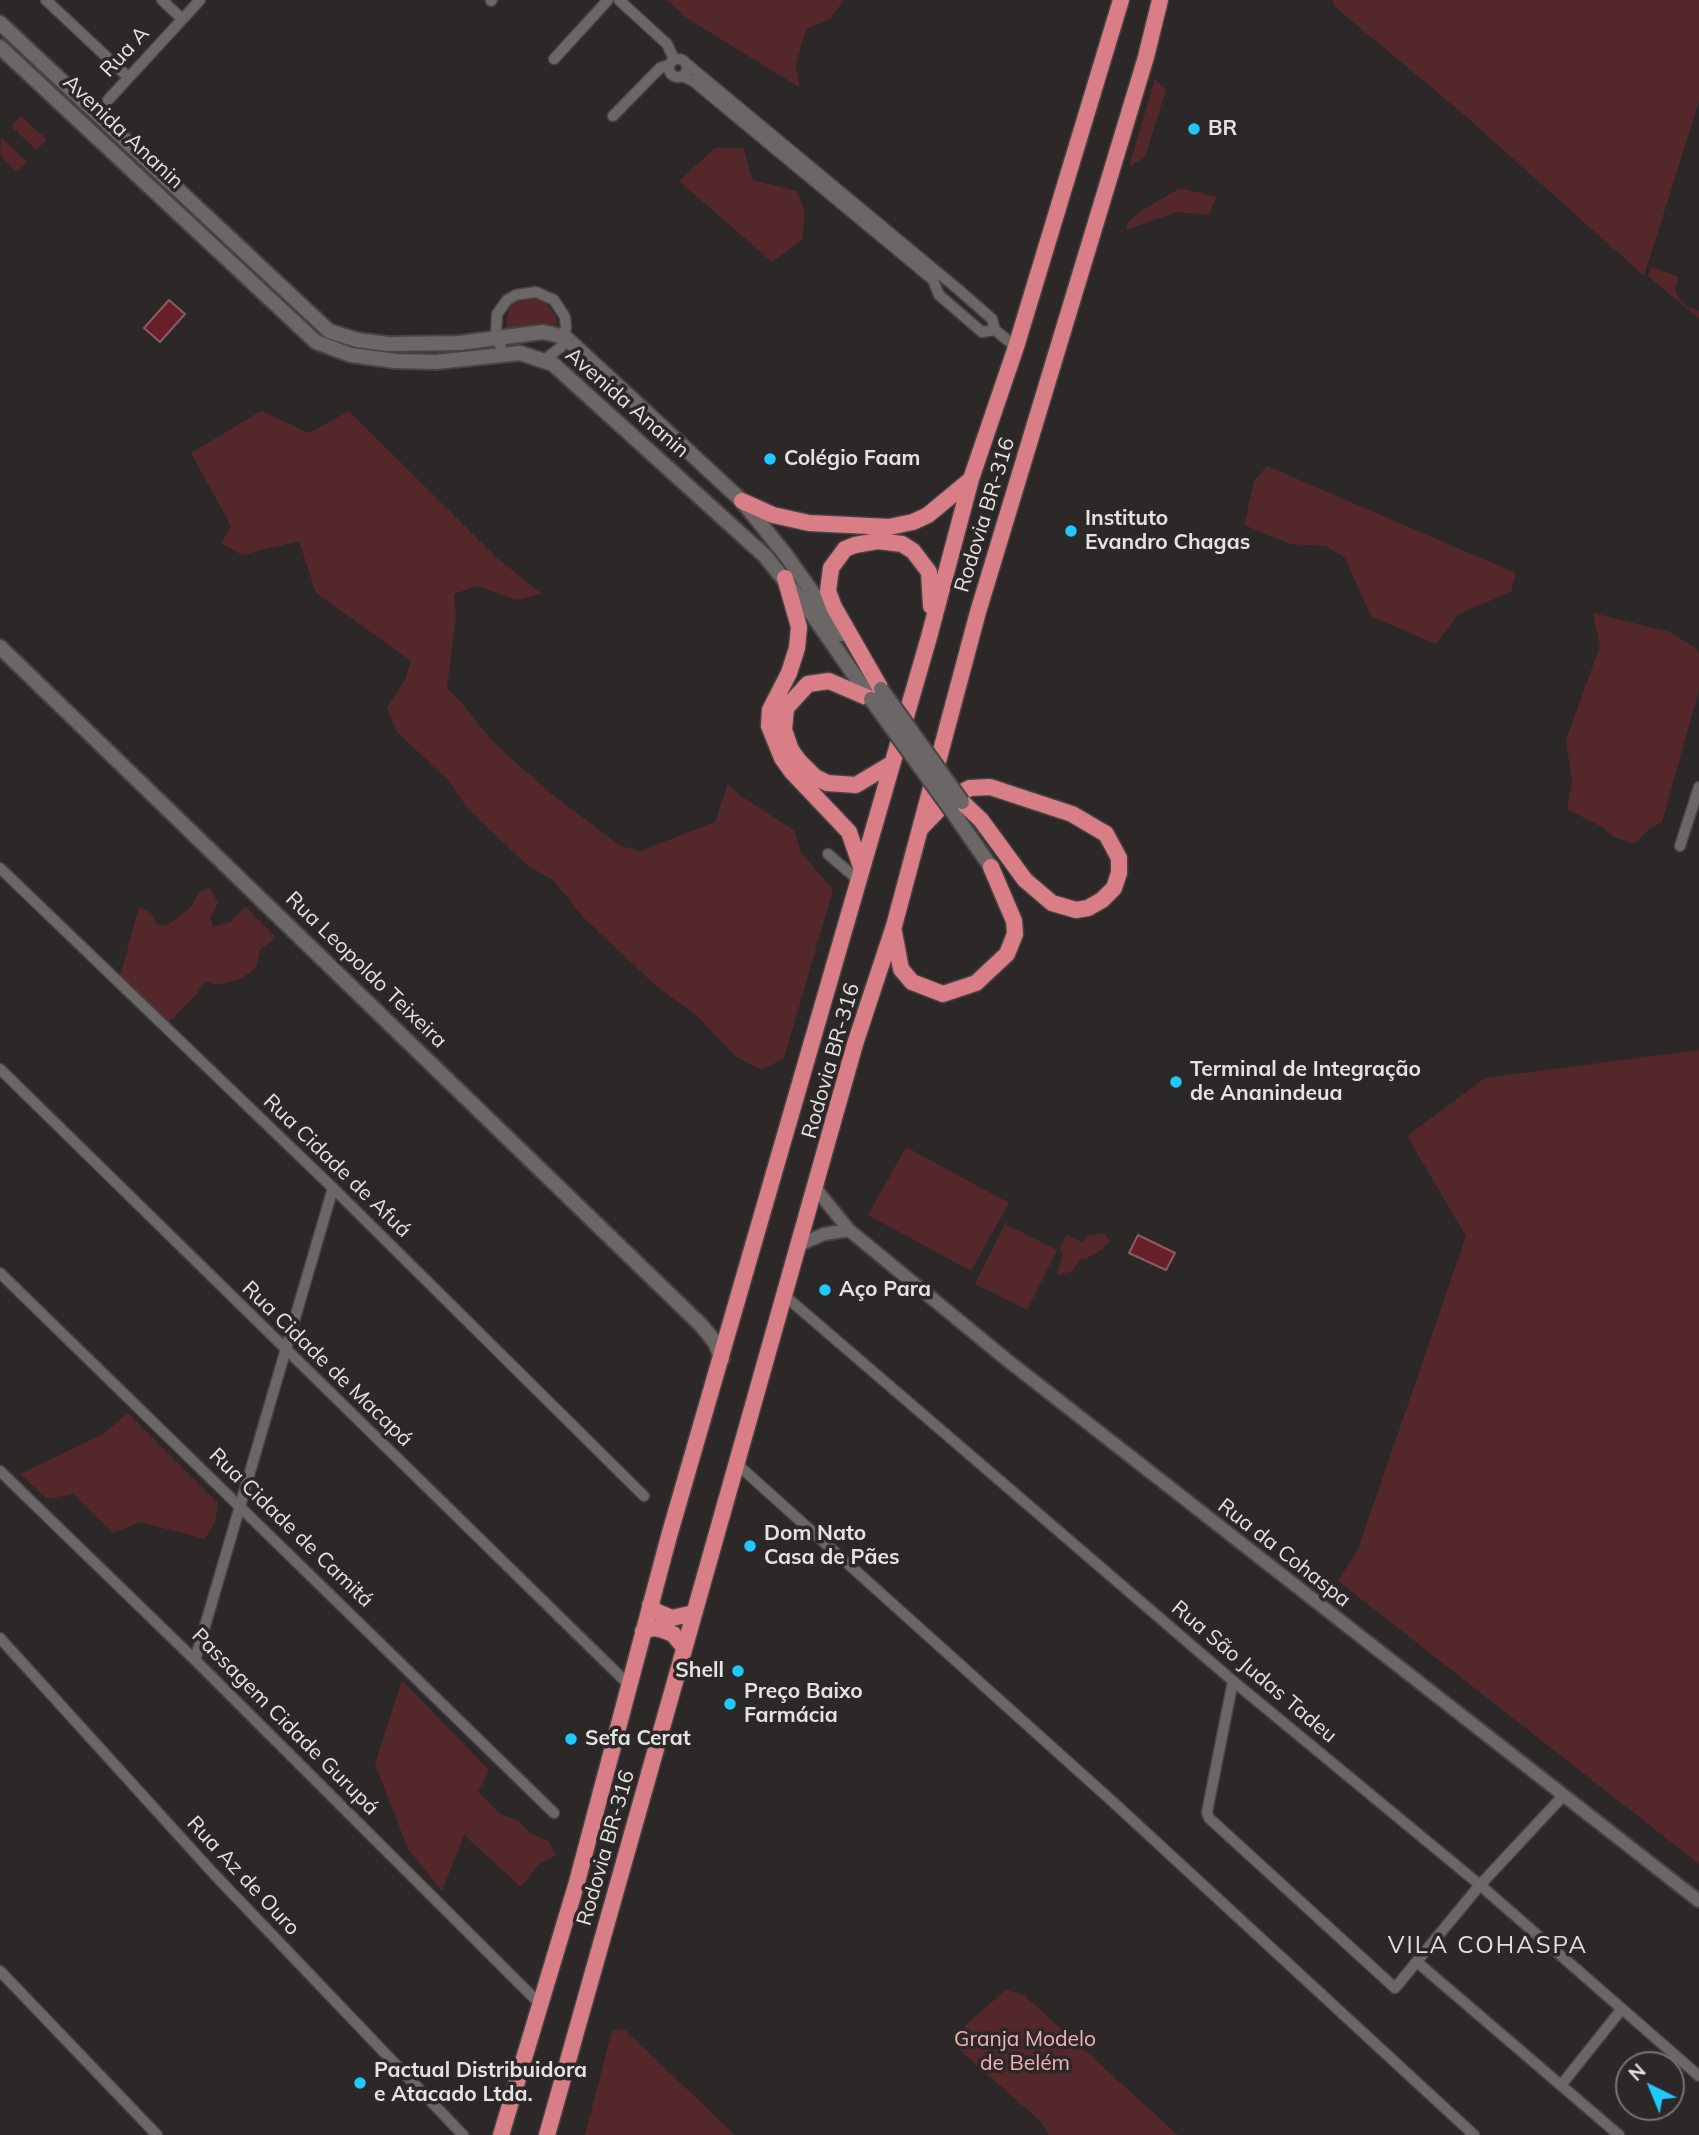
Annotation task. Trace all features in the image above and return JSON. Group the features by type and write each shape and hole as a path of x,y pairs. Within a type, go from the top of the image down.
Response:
{"highway":[{"name":"Rodovia BR-316","path":"501,2135 577,1882 650,1605 929,637 971,480 1016,347 1121,0"},
{"name":"Rodovia BR-316","path":"547,2135 855,1044 894,926 978,612 1146,57 1160,0"},
{"path":"742,501 773,515 809,523 889,527 913,522 928,515 971,480"},
{"path":"891,765 856,785 827,783 815,777 799,761 783,730 786,708 792,698 808,684 829,681 876,694 870,665 845,628 828,591 831,568 838,557 855,545 878,541 902,544 913,551 929,572 933,594 929,637"},
{"path":"785,578 799,627 797,648 789,673 770,710 769,726 782,758 792,772 849,832 859,873"},
{"path":"921,829 950,798 971,789 990,787 1072,814 1105,834 1119,858 1119,873 1114,888 1095,905 1082,909 1052,903 1025,880 981,820 957,806"},
{"path":"894,926 901,969 912,982 943,994 976,983 1007,954 1015,934 1014,921 991,867"},
{"path":"650,1605 657,1612 672,1618 694,1613"},
{"path":"643,1631 663,1630 673,1634 684,1647"}],"main road":[{"name":"Avenida Ananin","path":"0,23 329,331 357,340 388,344 460,344 543,332 565,337 742,501 785,554 876,694"},
{"name":"Avenida Ananin","path":"0,47 316,342 351,355 396,361 436,362 520,353 544,360 561,370 660,458 785,578 876,694 957,806 991,867"},
{"name":"Rua Leopoldo Teixeira","path":"0,647 701,1325 715,1342 722,1359"},
{"path":"701,1325 714,1327 732,1322"}],"street":[{"path":"46,0 128,77"},
{"path":"162,0 182,19"},
{"name":"Rua A","path":"108,100 200,0"},
{"path":"554,59 608,0"},
{"path":"618,0 667,44 672,75 693,81 992,319 995,330 1016,347"},
{"path":"613,116 660,68 681,59 936,277 939,296 982,332 995,330"},
{"path":"682,76 687,71 687,64"},
{"path":"504,353 496,337 497,314 503,304 526,292 546,295 561,308 565,317 565,337 553,355 544,360"},
{"path":"965,318 976,306"},
{"path":"1681,846 1699,787"},
{"path":"828,854 859,873"},
{"name":"Rua Cidade de Afuá","path":"0,870 333,1188 644,1496"},
{"name":"Rua Cidade de Macapá","path":"0,1069 286,1353 628,1684"},
{"path":"195,1660 333,1188"},
{"name":"Rua da Cohaspa","path":"816,1189 849,1230 1007,1360 1562,1797 1699,1901"},
{"path":"800,1245 824,1234 849,1230"},
{"name":"Rua Cidade de Camitá","path":"0,1273 242,1505 554,1813"},
{"name":"Rua São Judas Tadeu","path":"785,1296 1233,1681 1480,1885 1620,2010 1699,2076"},
{"path":"738,1465 1113,1802 1474,2135"},
{"name":"Passagem Cidade Gurupá","path":"0,1471 195,1660 540,2004"},
{"name":"Rua Az de Ouro","path":"0,1638 213,1873 463,2135"},
{"path":"1233,1681 1207,1812 1209,1818 1395,1988 1480,1885 1562,1797"},
{"path":"1418,1962 1619,2135"},
{"path":"0,1971 157,2135"},
{"path":"1562,2084 1620,2010"}],"green space":[{"path":"667,0 844,0 830,19 806,29 796,65 800,88 687,18"},
{"path":"1333,0 1699,0 1699,101 1644,276 1462,113 1334,6"},
{"path":"1155,79 1166,90 1145,157 1129,167"},
{"path":"21,116 47,140 36,150 11,126"},
{"path":"1,137 27,162 17,172 0,155"},
{"path":"715,148 744,148 752,180 797,191 805,212 802,240 772,262 679,181"},
{"path":"1180,188 1216,197 1209,215 1177,212 1126,230 1127,223 1141,211"},
{"path":"1651,267 1679,277 1675,288 1677,295 1686,306 1699,311 1699,319 1648,276"},
{"path":"530,297 547,304 556,316 557,324 505,330 509,308 522,298"},
{"path":"261,411 309,433 349,411 496,557 542,594 517,600 477,586 454,594 456,617 447,688 493,742 549,792 621,846 640,851 715,822 728,783 738,794 795,831 800,851 833,890 784,1058 762,1070 735,1056 696,1015 656,986 584,918 554,881 527,865 469,810 448,780 396,731 387,707 405,680 411,661 316,593 299,541 242,555 221,543 231,526 191,453"},
{"path":"1267,466 1516,573 1511,592 1458,614 1436,644 1371,616 1345,558 1326,546 1290,544 1244,525 1254,481"},
{"path":"1593,613 1670,632 1697,649 1699,654 1699,690 1662,822 1649,829 1634,844 1612,836 1604,828 1567,809 1572,781 1566,740 1600,646"},
{"path":"210,888 218,903 210,917 213,927 231,922 245,906 276,937 260,950 256,968 241,979 216,985 206,981 168,1023 120,977 139,907 151,913 156,923 166,926 191,907 199,892"},
{"path":"1699,1050 1699,1864 1338,1581 1358,1549 1466,1236 1407,1136 1485,1078"},
{"path":"906,1147 1009,1203 971,1271 868,1215"},
{"path":"1005,1224 1057,1250 1027,1310 975,1284"},
{"path":"1104,1233 1110,1241 1103,1249 1084,1260 1080,1259 1073,1271 1057,1275 1063,1253 1060,1248 1066,1235 1083,1242 1087,1236"},
{"path":"128,1413 218,1503 215,1522 205,1539 140,1522 113,1533 73,1494 47,1499 20,1474 103,1434"},
{"path":"402,1680 489,1770 478,1792 500,1814 518,1820 529,1832 549,1842 556,1855 538,1865 521,1887 464,1835 442,1891 408,1849 375,1764"},
{"name":"Granja Modelo de Belém","path":"1006,1990 1024,1995 1178,2135 1049,2135 1041,2122 960,2050 964,2026"},
{"path":"624,2029 735,2135 585,2135 612,2031"}],"shaded area":[{"path":"169,300 185,314 160,342 144,328"},
{"path":"1138,1235 1175,1253 1166,1270 1129,1253"}],"place":[{"name":"BR","path":"1194,129"},
{"name":"Colégio Faam","path":"770,459"},
{"name":"Instituto Evandro Chagas","path":"1071,531"},
{"name":"Terminal de Integração de Ananindeua","path":"1176,1082"},
{"name":"Aço Para","path":"825,1290"},
{"name":"Dom Nato Casa de Pães","path":"750,1546"},
{"name":"Shell","path":"738,1671"},
{"name":"Preço Baixo Farmácia","path":"730,1704"},
{"name":"Sefa Cerat","path":"571,1739"},
{"name":"Pactual Distribuidora e Atacado Ltda.","path":"360,2083"}],"district":[{"name":"VILA COHASPA","path":"1488,1946"}]}
